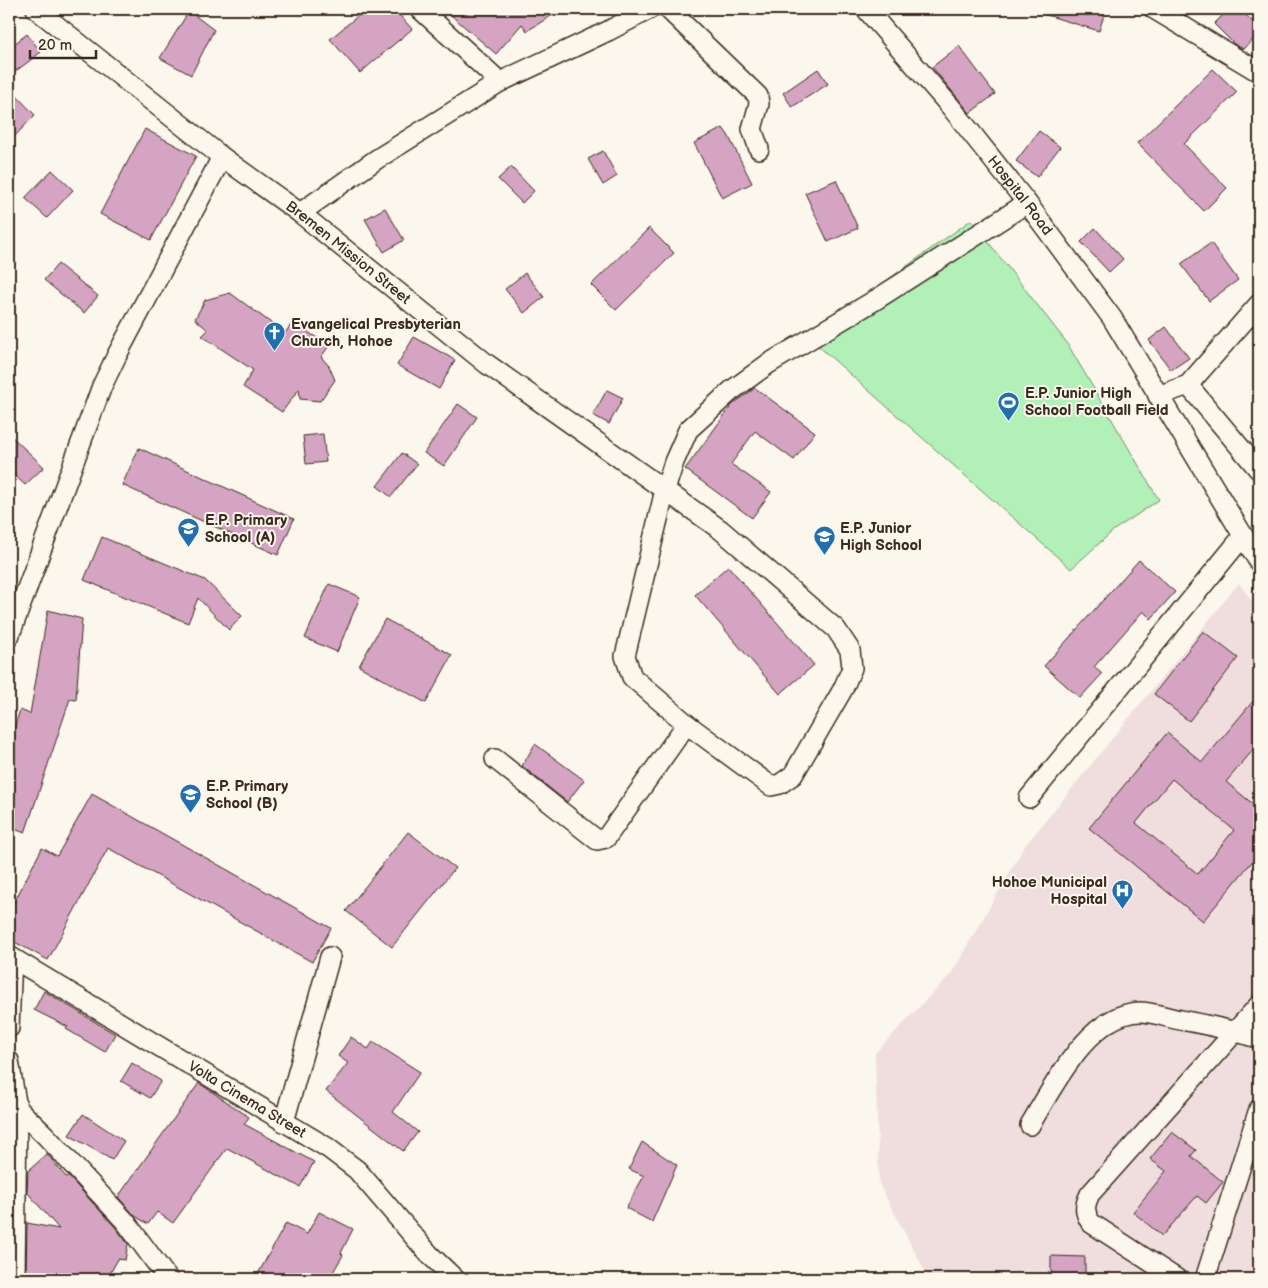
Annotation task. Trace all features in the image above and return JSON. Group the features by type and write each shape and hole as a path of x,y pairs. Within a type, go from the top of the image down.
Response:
{"street":[{"name":"Bremen Mission Street","path":"36,9 222,157 300,213 487,364 665,490 721,530 836,629 850,650 852,668 843,689 793,775 780,784 771,786 688,725 632,677 625,656 665,490 674,462 688,430 731,391 768,364 878,298 1027,203"},
{"path":"420,9 500,82"},
{"path":"300,213 377,159 500,82 650,9"},
{"path":"668,9 758,96 759,104 752,129 759,149"},
{"name":"Hospital Road","path":"866,9 950,106 1027,203 1112,318 1259,562"},
{"path":"1156,9 1259,72"},
{"path":"9,637 102,386 222,157"},
{"path":"1158,396 1188,386 1259,304"},
{"path":"1188,386 1259,470"},
{"path":"1029,798 1243,536"},
{"path":"495,759 597,840 606,838 688,725"},
{"path":"9,1028 10,957"},
{"name":"Volta Cinema Street","path":"10,957 328,1148 357,1170 430,1254 455,1279"},
{"path":"284,1122 330,957"},
{"path":"1177,1279 1091,1223 1085,1214 1086,1203 1097,1187 1259,1005"},
{"path":"1030,1125 1073,1055 1105,1023 1121,1015 1140,1012 1236,1031 1259,1039"},
{"path":"9,1061 18,1108 12,1248 15,1279"},
{"path":"18,1108 46,1135 125,1221 168,1279"},
{"path":"1205,1279 1259,1109"}],"shaded area":[{"name":"Hohoe Municipal Hospital","path":"1239,583 1259,611 1259,1279 929,1279 879,1184 875,1053 951,974 1024,847"}],"green space":[{"name":"E.P. Junior High School Football Field","path":"971,220 1067,343 1159,500 1114,530 1071,569 808,337"}],"building":[{"path":"366,9 394,9 412,29 360,73 330,39"},
{"path":"444,9 562,9 527,31 522,24 496,54"},
{"path":"1041,9 1106,9 1099,31 1040,13"},
{"path":"1229,9 1240,9 1259,28 1259,34 1243,49 1234,44 1214,24"},
{"path":"189,11 214,30 191,75 160,58"},
{"path":"27,34 41,52 16,71 9,62 9,48"},
{"path":"959,46 995,94 970,113 932,67"},
{"path":"818,69 828,84 792,107 783,93"},
{"path":"1213,69 1237,92 1184,144 1227,188 1204,211 1137,143"},
{"path":"9,88 35,115 9,142"},
{"path":"723,128 752,183 722,198 694,143"},
{"path":"145,129 196,156 151,240 100,214"},
{"path":"1039,131 1060,147 1037,177 1016,161"},
{"path":"603,151 617,176 603,185 588,159"},
{"path":"511,167 534,191 522,203 498,179"},
{"path":"52,170 73,190 47,218 25,198"},
{"path":"836,180 858,228 828,242 805,193"},
{"path":"385,208 404,240 384,252 365,219"},
{"path":"649,228 674,253 616,310 591,285"},
{"path":"1095,228 1123,259 1109,272 1081,242"},
{"path":"1211,243 1238,280 1209,301 1181,264"},
{"path":"58,264 98,296 84,313 44,280"},
{"path":"525,273 544,297 524,313 505,289"},
{"name":"Evangelical Presbyterian Church, Hohoe","path":"230,293 285,333 293,322 329,346 321,357 329,366 335,380 320,401 300,399 299,389 282,412 243,387 253,370 202,336 208,330 195,319 205,300"},
{"path":"1166,327 1189,358 1171,370 1149,340"},
{"path":"414,337 455,360 439,389 397,365"},
{"path":"755,388 815,432 794,460 755,431 731,464 771,492 752,518 685,469 732,405"},
{"path":"607,390 623,398 609,424 593,415"},
{"path":"458,404 477,417 444,466 424,453"},
{"path":"9,434 44,467 25,485 9,470"},
{"path":"323,434 326,462 306,464 303,436"},
{"path":"139,448 294,519 278,555 122,485"},
{"path":"402,453 417,464 391,497 377,486"},
{"path":"102,537 205,580 242,616 229,630 198,598 188,623 84,580"},
{"path":"1139,560 1175,592 1151,619 1143,611 1094,667 1102,674 1080,698 1044,666"},
{"path":"728,566 814,665 780,694 695,595"},
{"path":"329,584 360,597 337,652 305,638"},
{"path":"48,610 82,619 76,700 70,699 25,833 9,827 9,745 20,710 30,714"},
{"path":"385,619 452,655 426,703 359,666"},
{"path":"1203,631 1238,658 1189,721 1154,694"},
{"path":"1259,694 1259,743 1226,782 1259,809 1259,853 1203,921 1089,828 1167,733 1202,762","holes":["1172,779 1234,830 1198,874 1136,823"]},
{"path":"535,744 584,780 567,802 522,766"},
{"path":"92,794 331,928 312,962 108,848 48,960 9,939 9,912 42,848 57,856"},
{"path":"408,832 455,868 392,947 346,911"},
{"path":"44,991 115,1034 105,1052 66,1029 68,1027 34,1010"},
{"path":"351,1037 368,1049 373,1042 420,1072 393,1112 418,1132 403,1151 326,1091 348,1063 338,1056"},
{"path":"132,1063 161,1081 150,1098 121,1081"},
{"path":"199,1083 249,1117 244,1124 314,1162 300,1187 227,1148 173,1223 157,1212 148,1224 135,1216 118,1197"},
{"path":"83,1114 124,1141 112,1160 69,1135"},
{"path":"1172,1132 1196,1150 1191,1156 1223,1182 1206,1203 1197,1196 1162,1236 1133,1212 1166,1171 1150,1159"},
{"path":"642,1142 677,1165 652,1222 626,1208 644,1176 629,1169"},
{"path":"47,1154 66,1177 68,1176 116,1228 128,1244 125,1260 118,1259 107,1279 26,1279 27,1223 59,1229 27,1192 28,1171"},
{"path":"319,1212 353,1229 341,1253 343,1255 329,1279 268,1279 258,1274 286,1223 307,1234"},
{"path":"1051,1256 1085,1257 1085,1279 1051,1279"}],"place":[{"name":"Evangelical Presbyterian Church, Hohoe","path":"275,352"},
{"name":"E.P. Junior High School Football Field","path":"1009,421"},
{"name":"E.P. Primary School (A)","path":"189,548"},
{"name":"E.P. Junior High School","path":"824,556"},
{"name":"E.P. Primary School (B)","path":"190,814"},
{"name":"Hohoe Municipal Hospital","path":"1123,910"}]}
